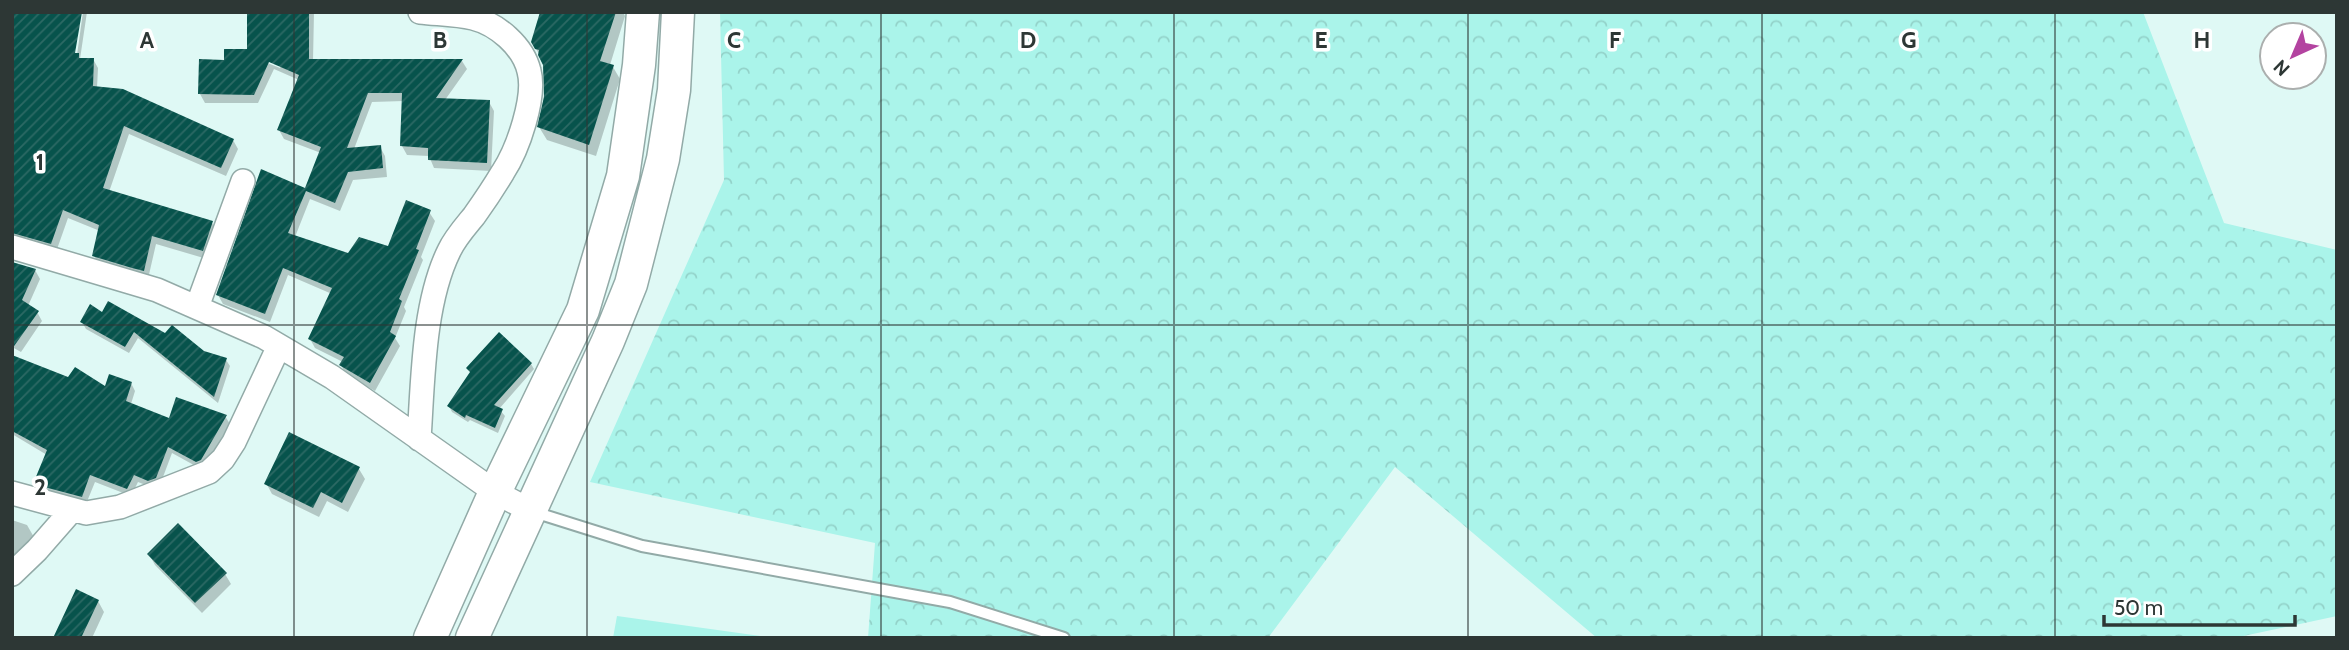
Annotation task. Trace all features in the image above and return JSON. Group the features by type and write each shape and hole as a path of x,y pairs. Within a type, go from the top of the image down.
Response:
{"main road":[{"path":"430,638 495,492 583,310 623,176 639,65 643,12"},
{"path":"472,638 608,341 631,284 665,145 674,90 678,12"}],"street":[{"path":"419,439 425,351 438,281 454,243 478,211 513,154 528,99 530,81 530,73 521,54 492,26 473,18 420,12"},
{"path":"197,307 243,181"},
{"path":"12,247 157,290 264,337 332,377 495,492 531,511"},
{"path":"12,493 86,513 120,507 209,472 223,459 234,442 279,346"},
{"path":"12,575 72,510"}],"lane":[{"path":"531,511 642,546 950,602 1064,638"}],"green space":[{"path":"720,12 2143,12 2224,223 2337,250 2337,616 2234,638 1597,638 1395,467 1268,638 868,638 875,543 590,482 724,180"},
{"path":"617,616 774,638 613,638"}],"building":[{"path":"12,12 82,12 75,53 79,53 79,58 94,58 93,86 123,89 234,139 221,168 124,126 103,188 213,221 203,251 152,236 144,271 132,268 92,256 99,225 63,210 51,244 12,233"},
{"path":"247,12 309,12 309,59 463,59 436,98 490,100 487,163 428,160 428,148 400,146 402,93 368,93 347,148 381,145 383,168 348,172 335,203 306,191 288,233 348,253 359,237 388,246 406,200 431,210 416,249 419,250 399,299 402,301 390,332 396,336 370,383 339,365 344,357 308,339 332,288 283,268 265,314 216,295 261,169 305,188 321,147 277,130 299,75 269,62 254,95 198,94 199,59 224,60 224,49 247,49"},
{"path":"540,12 616,12 600,61 614,65 589,145 537,127 544,97 543,65 538,55 539,50 535,49 531,42"},
{"path":"12,262 36,269 22,300 39,311 12,349"},
{"path":"108,301 165,333 172,325 204,351 227,358 214,397 134,332 125,347 80,322 90,304 102,312"},
{"path":"499,332 532,363 494,405 503,409 495,428 466,415 465,418 447,406 470,372 466,368"},
{"path":"12,355 68,377 75,367 105,386 109,374 132,382 126,401 169,418 176,397 227,415 201,460 196,462 168,447 156,478 148,481 134,475 127,489 90,475 82,497 33,484 47,450 12,431"},
{"path":"289,432 360,467 342,503 321,492 313,508 264,484"},
{"path":"178,523 227,573 195,603 147,554"},
{"path":"76,589 99,600 81,638 53,638"}]}
